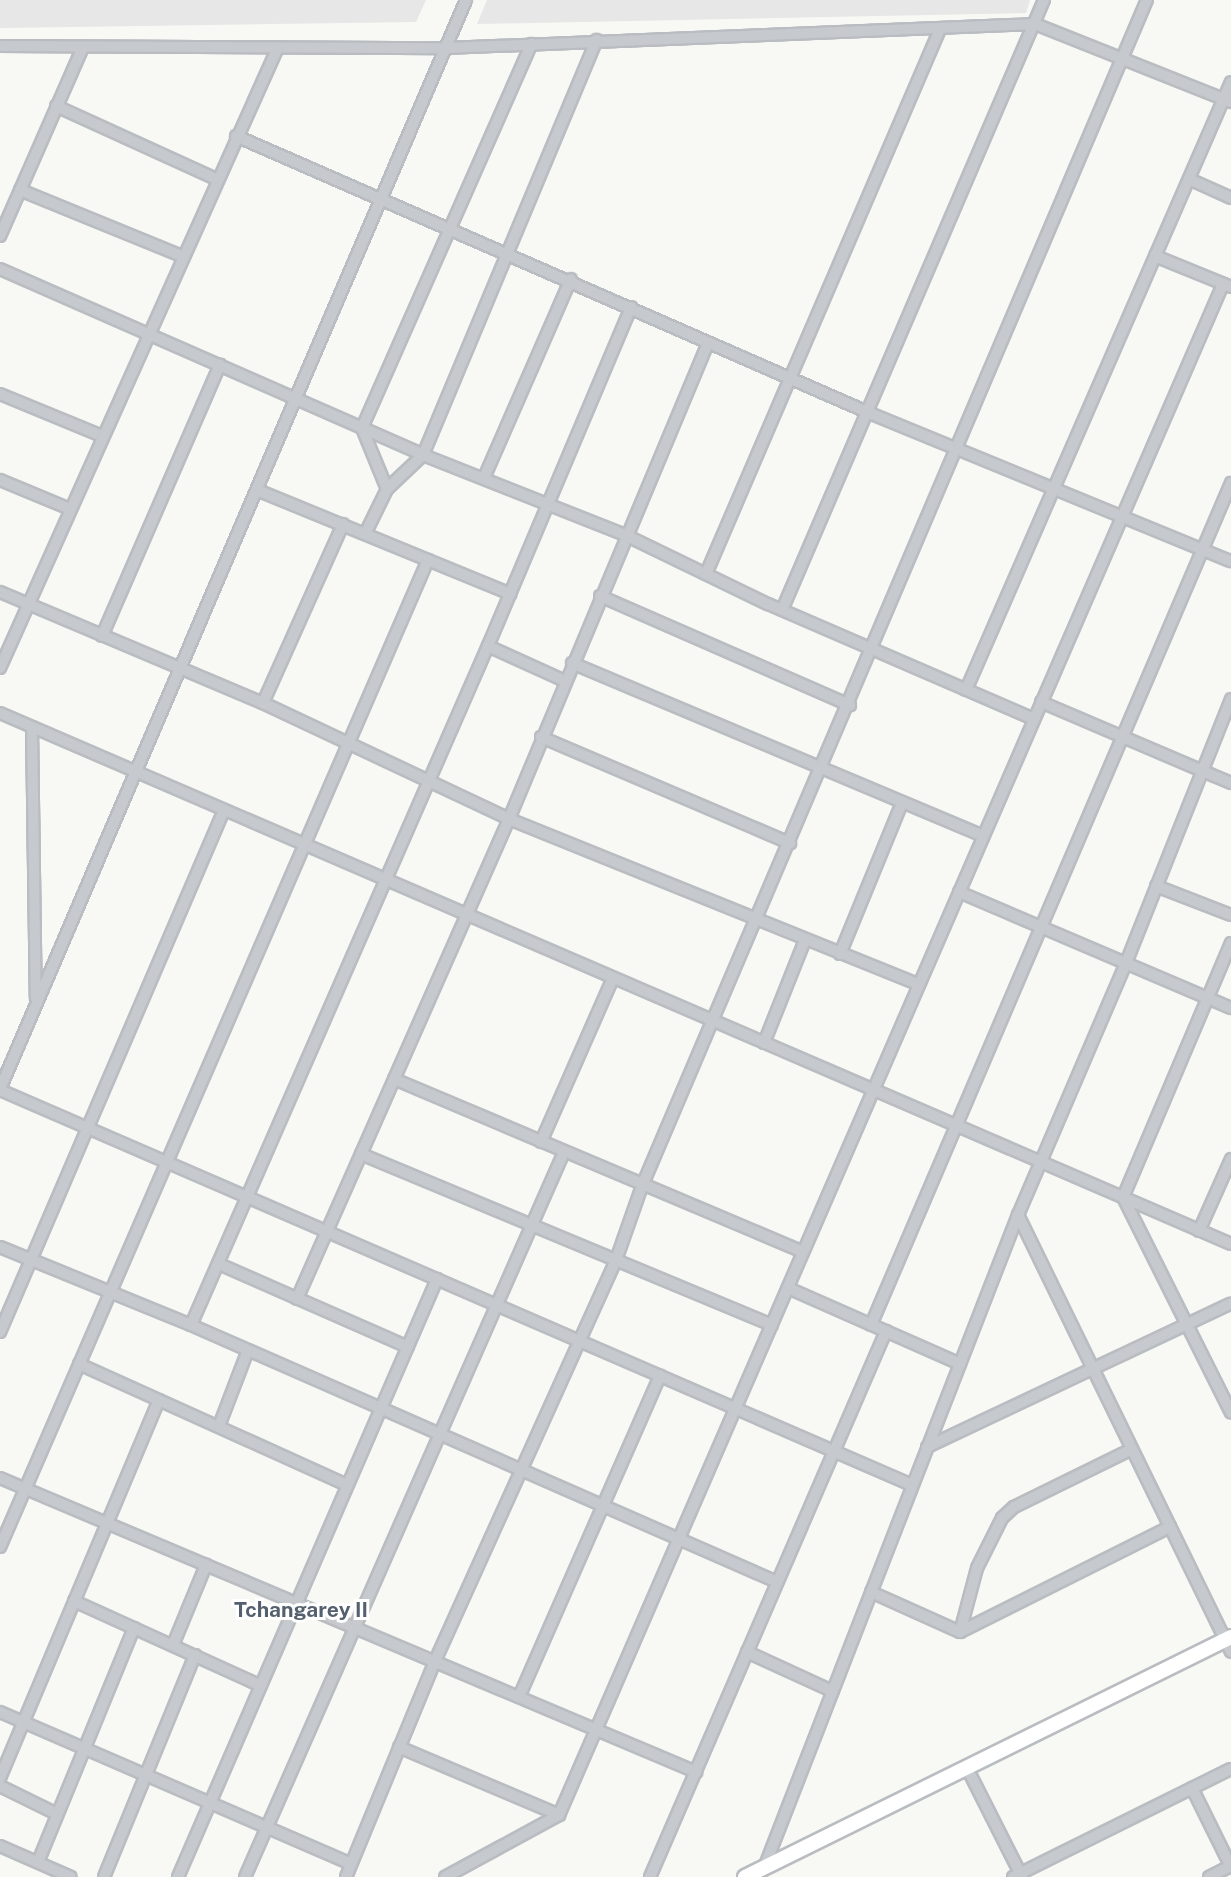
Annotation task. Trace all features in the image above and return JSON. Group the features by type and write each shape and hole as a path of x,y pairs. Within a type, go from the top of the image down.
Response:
{"main road":[{"path":"745,1877 1229,1643"}],"street":[{"path":"466,0 0,1090 912,1485"},
{"path":"782,610 1044,0"},
{"path":"346,1877 435,1661 520,1468 616,1260 642,1186 874,650 956,449 1076,173 1120,58 1147,0"},
{"path":"1,48 83,46 446,48 597,40 1035,24 1227,101"},
{"path":"706,574 940,29"},
{"path":"365,534 387,489 423,455 597,40"},
{"path":"387,489 362,428 531,44"},
{"path":"0,236 83,46"},
{"path":"0,668 216,179 278,47"},
{"path":"966,690 1189,179 1227,101 1231,82"},
{"path":"56,106 216,179"},
{"path":"236,136 381,201 571,279 708,344 867,412 1123,514 1231,561"},
{"path":"1189,179 1231,198"},
{"path":"20,190 182,256"},
{"path":"445,1877 559,1815 1123,514 1227,285 1155,256"},
{"path":"0,269 423,455 625,535 782,610 1034,719"},
{"path":"484,478 571,279"},
{"path":"191,1325 249,1198 489,646 631,308"},
{"path":"297,1299 468,915 625,535 708,344"},
{"path":"102,636 220,365"},
{"path":"0,394 102,436"},
{"path":"0,480 70,509"},
{"path":"871,1325 1231,483"},
{"path":"257,490 511,594"},
{"path":"263,703 343,524"},
{"path":"0,1547 428,560"},
{"path":"0,592 263,703 350,742 509,819 919,985"},
{"path":"600,596 850,705"},
{"path":"489,646 565,681"},
{"path":"572,663 983,836"},
{"path":"764,1868 1018,1215 1126,963 1231,699"},
{"path":"1041,702 1231,783"},
{"path":"0,713 1231,1244"},
{"path":"33,727 36,1005"},
{"path":"541,737 790,843"},
{"path":"840,954 902,803"},
{"path":"0,1332 4,1313 31,1260 224,810"},
{"path":"1155,886 1231,915"},
{"path":"959,892 1231,1008"},
{"path":"764,1043 805,940"},
{"path":"1122,1197 1231,943"},
{"path":"541,1142 613,978"},
{"path":"394,1079 642,1186 803,1252"},
{"path":"245,1877 564,1152"},
{"path":"361,1154 772,1325"},
{"path":"1199,1231 1231,1159"},
{"path":"1122,1197 1228,1401 1231,1413"},
{"path":"1018,1215 1229,1643"},
{"path":"0,1247 110,1294 191,1325 604,1504 777,1582"},
{"path":"219,1264 408,1347"},
{"path":"178,1877 437,1280"},
{"path":"788,1288 960,1364"},
{"path":"927,1447 1094,1371 1231,1303"},
{"path":"650,1877 886,1331"},
{"path":"219,1426 248,1350"},
{"path":"80,1364 347,1485"},
{"path":"519,1697 660,1376"},
{"path":"0,1778 159,1400"},
{"path":"960,1632 977,1568 1002,1518 1014,1507 1132,1449"},
{"path":"0,1478 696,1772"},
{"path":"960,1632 1170,1527"},
{"path":"173,1645 206,1565"},
{"path":"871,1592 960,1632"},
{"path":"74,1601 261,1686"},
{"path":"38,1862 134,1628"},
{"path":"747,1652 832,1691"},
{"path":"104,1877 195,1655"},
{"path":"0,1712 351,1864"},
{"path":"399,1747 559,1815"},
{"path":"968,1770 1018,1876 1231,1769"},
{"path":"0,1786 57,1814"},
{"path":"1192,1788 1231,1867 1209,1877"},
{"path":"0,1846 71,1877"}],"shaded area":[{"path":"0,0 426,0 416,22 0,28"},
{"path":"487,0 1030,0 1026,13 477,24"}],"district":[{"name":"Tchangarey II","path":"301,1610"}]}
